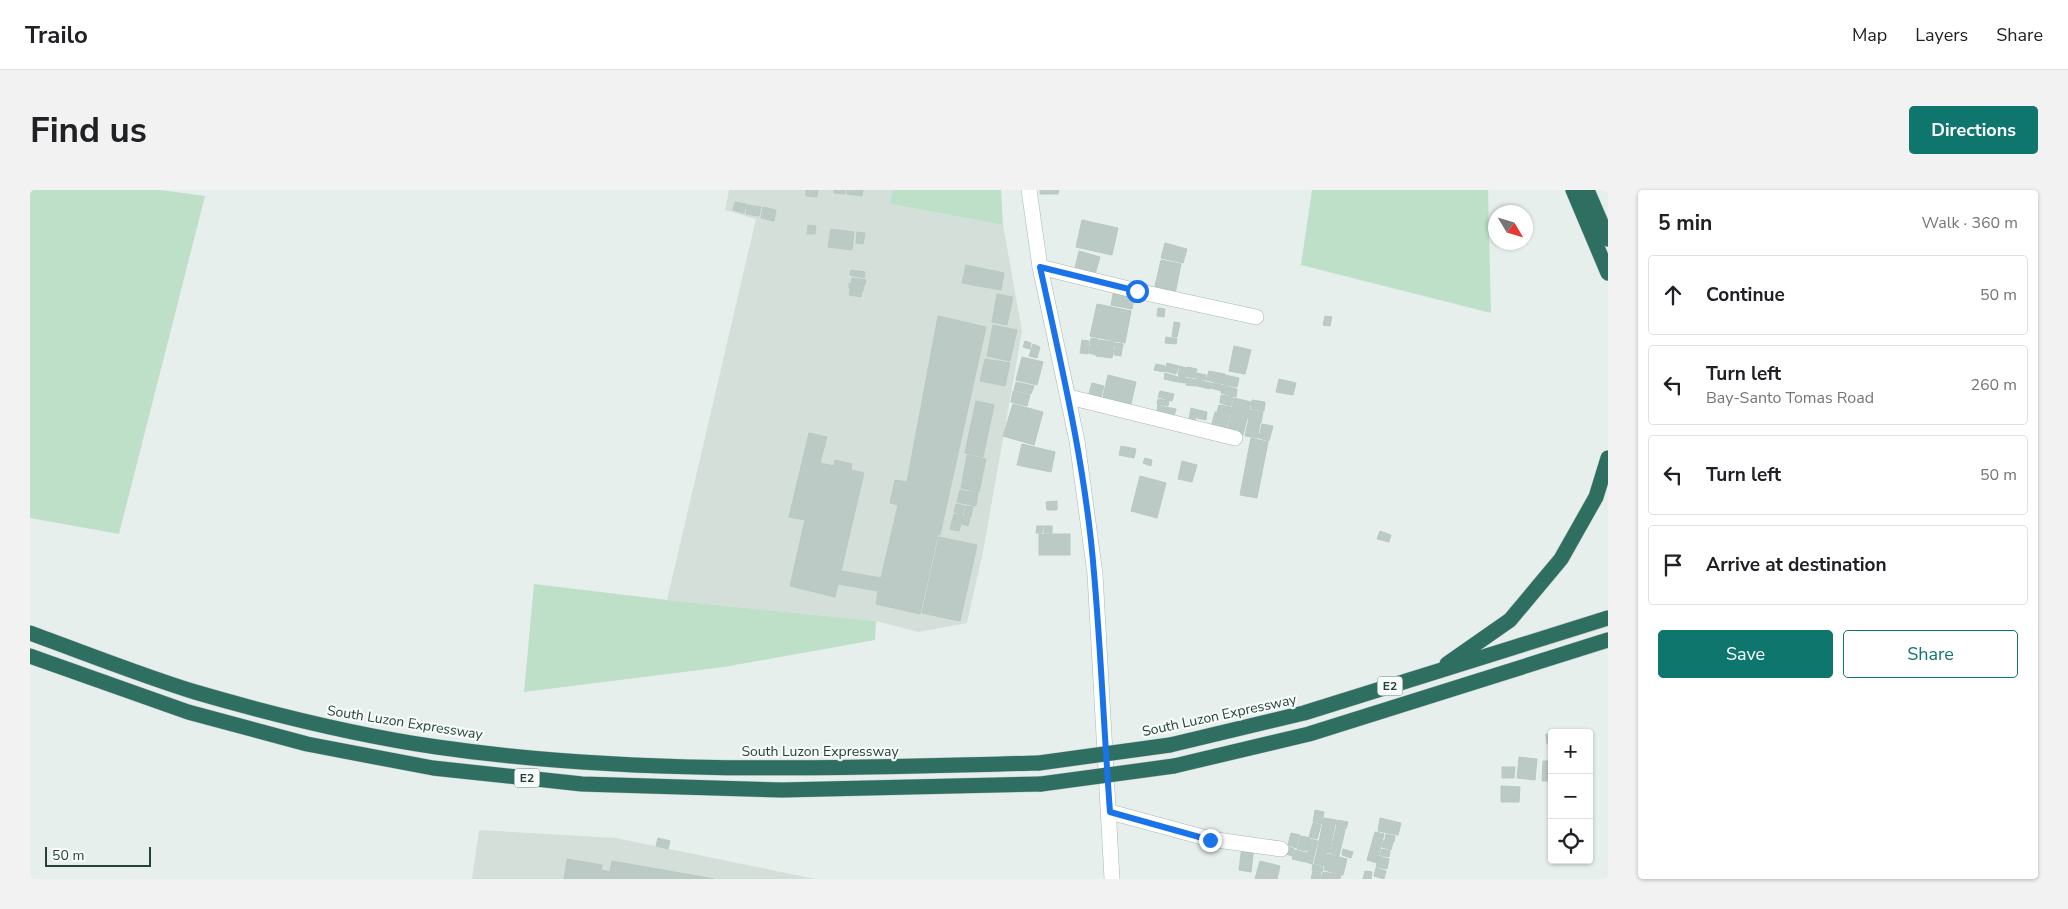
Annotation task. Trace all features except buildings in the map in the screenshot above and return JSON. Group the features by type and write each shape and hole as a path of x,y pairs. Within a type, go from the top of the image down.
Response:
{"highway":[{"path":"1573,190 1608,273"},
{"path":"1587,190 1608,240"},
{"path":"1436,672 1510,620 1561,559 1596,497 1608,458"},
{"name":"South Luzon Expressway","path":"30,633 194,692 312,724 436,747 583,763 772,769 1040,763 1170,745 1304,713 1608,618"},
{"name":"E2","path":"30,656 188,712 307,744 433,768 582,784 772,790 1041,784 1174,766 1309,734 1608,640"}],"main road":[{"path":"1029,190 1040,267 1077,440 1094,574 1110,812 1112,879"},
{"path":"1040,267 1137,291 1256,317"},
{"path":"1069,398 1235,438"},
{"path":"1110,812 1210,840 1281,849"}],"shaded area":[{"path":"729,190 892,190 890,204 1003,225 1022,331 983,552 967,623 918,632 876,621 667,600 756,219 725,210"},
{"path":"479,830 616,838 815,879 472,879"}],"green space":[{"path":"30,190 161,190 205,196 119,534 30,518"},
{"path":"892,190 1001,190 1003,225 890,204"},
{"path":"1312,190 1488,190 1491,313 1301,265"},
{"path":"534,584 667,600 876,621 875,640 724,667 524,692"}],"route":[{"path":"1137,291 1040,267 1077,440 1089,528 1096,601 1110,812 1210,840"}]}
